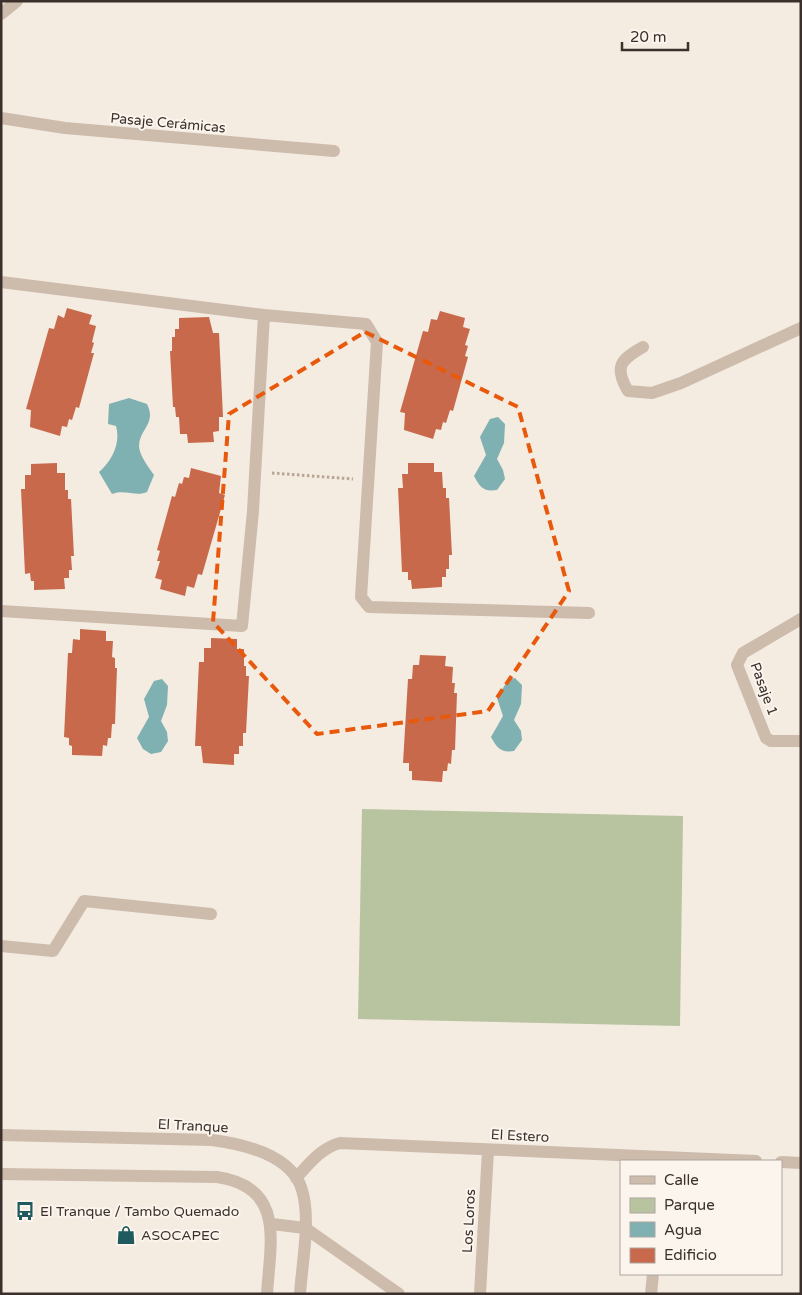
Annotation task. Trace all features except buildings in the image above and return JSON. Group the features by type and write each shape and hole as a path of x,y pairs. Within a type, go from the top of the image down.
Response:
{"street":[{"path":"1,14 17,1"},
{"name":"Pasaje Cerámicas","path":"1,118 65,128 334,151"},
{"path":"1,282 264,314 366,324 377,342 361,597 369,606 589,613"},
{"path":"1,611 242,626 255,472 264,314"},
{"path":"643,347 628,356 621,365 620,376 628,391 652,393 681,383 801,328"},
{"name":"Pasaje 1","path":"801,619 743,653 737,665 766,738 771,740 801,741"},
{"path":"1,946 53,951 84,901 211,914"},
{"name":"El Tranque","path":"1,1135 229,1142 262,1152 287,1168 296,1178"},
{"name":"El Estero","path":"296,1178 330,1145 340,1143 708,1160"},
{"name":"Los Loros","path":"480,1294 488,1150"},
{"path":"782,1162 801,1163"},
{"path":"1,1174 228,1179 242,1184 263,1203 272,1224 267,1294"},
{"path":"296,1178 304,1202 300,1294"},
{"path":"272,1224 304,1228 399,1294"},
{"path":"651,1294 652,1275"}],"path":[{"path":"255,472 369,480"}],"highlighted area":[{"path":"365,332 518,407 569,591 488,711 317,734 213,622 229,414"}],"green space":[{"path":"362,809 683,816 680,1026 358,1019"}],"water":[{"path":"129,398 147,404 150,411 149,422 140,440 139,450 154,475 147,492 139,494 121,492 112,494 99,472 108,463 117,439 116,426 108,424 109,404"},
{"path":"498,417 505,424 504,443 497,459 505,479 497,490 488,490 480,486 474,476 486,455 480,437 490,419"},
{"path":"515,678 522,685 521,704 514,720 521,731 522,740 514,751 506,751 497,747 491,737 503,716 497,698 508,680"},
{"path":"162,679 168,686 167,705 161,721 167,732 168,741 161,752 151,754 143,749 137,738 149,717 144,699 154,681"}],"place":[{"name":"El Tranque / Tambo Quemado","path":"25,1211"},
{"name":"ASOCAPEC","path":"126,1235"}]}
